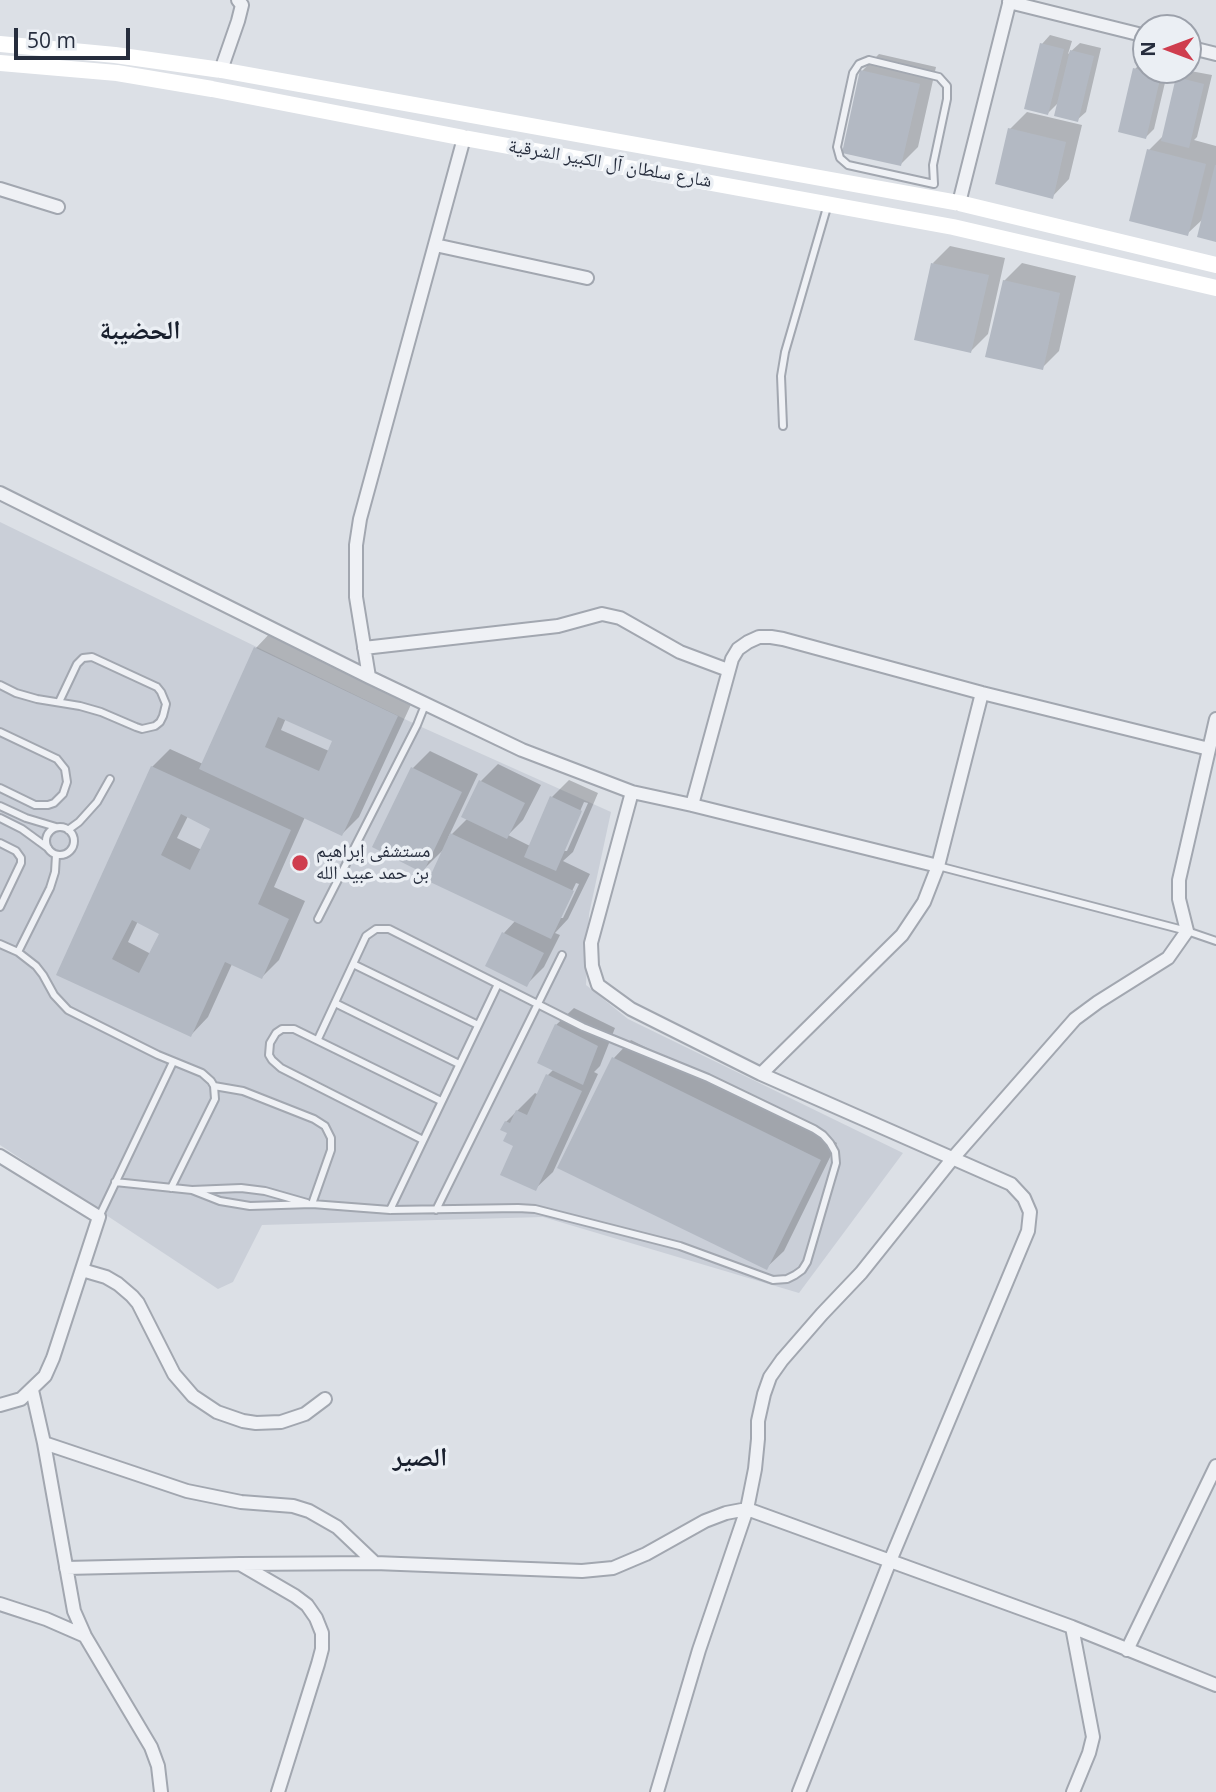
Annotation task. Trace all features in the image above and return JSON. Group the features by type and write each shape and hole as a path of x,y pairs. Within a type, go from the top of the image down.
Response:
{"main road":[{"name":"شارع سلطان آل الكبير الشرقية","path":"0,44 115,55 221,70 952,202 1216,265"},
{"name":"شارع سلطان آل الكبير الشرقية","path":"0,63 131,76 212,89 953,227 1216,288"}],"street":[{"path":"221,70 242,5 238,0"},
{"path":"952,202 1009,1 1132,32"},
{"path":"369,677 356,597 356,545 360,519 464,138"},
{"path":"0,189 58,207"},
{"path":"435,245 587,278"},
{"path":"0,493 522,750 632,792 938,866"},
{"path":"364,648 558,625 601,614 620,618 680,652 727,670"},
{"path":"692,805 727,670 738,649 759,638 771,637 982,693 1209,748"},
{"path":"761,1074 902,934 924,902 938,866 982,693"},
{"path":"657,1792 698,1650 747,1509 756,1459 758,1421 770,1377 789,1352 861,1273 953,1158 1075,1019 1168,958 1188,931 1179,899 1179,880 1216,719"},
{"path":"632,792 591,943 592,966 598,985 631,1009 761,1074 1011,1184 1024,1198 1030,1212 1028,1231 890,1562 799,1792"},
{"path":"0,1156 99,1217 45,1376 21,1399 0,1405"},
{"path":"82,1270 106,1277 132,1296 174,1374 193,1396 217,1412 256,1423 281,1422 305,1413 325,1399"},
{"path":"32,1390 74,1611 85,1636 151,1746 158,1766 161,1792"},
{"path":"44,1443 187,1491 241,1502 293,1506 309,1511 337,1527 375,1563"},
{"path":"1127,1650 1216,1466"},
{"path":"66,1568 375,1563 582,1571 613,1568 646,1554 705,1521 747,1509 1072,1627 1216,1685"},
{"path":"240,1564 307,1605 316,1618 321,1633 320,1656 278,1792"},
{"path":"0,1604 46,1619 85,1636"},
{"path":"1072,1627 1093,1737 1090,1753 1073,1792"}],"lane":[{"path":"934,184 933,165 948,93 944,80 869,60 859,64 853,74 838,142 840,158 848,165 934,184 952,202"},
{"path":"783,426 781,376 785,352 828,204"},
{"path":"0,685 37,699 101,712 142,729 160,722 166,704 162,692 157,688 92,657 83,659 78,664 59,702"},
{"path":"318,919 417,725 425,704"},
{"path":"0,732 57,759 65,769 67,782 63,794 48,805 35,804 0,788"},
{"path":"0,806 37,822 68,830 97,802 110,779"},
{"path":"0,818 22,829 56,855"},
{"path":"48,848 46,843 49,833 58,828"},
{"path":"56,855 71,850 74,840 68,830"},
{"path":"0,843 16,851 21,858 20,868 3,893 0,907"},
{"path":"18,953 50,888 56,855"},
{"path":"938,866 1188,931 1216,941"},
{"path":"192,1190 235,1205 265,1207 312,1204 390,1210 517,1208 550,1212 680,1246 773,1280 787,1279 795,1275 807,1262 836,1163 835,1153 823,1135 708,1078 607,1037 389,929 383,928 366,936 318,1039"},
{"path":"0,944 36,966 54,995 68,1010 207,1076 214,1086 215,1099 171,1188"},
{"path":"436,1210 562,955"},
{"path":"353,964 478,1025"},
{"path":"390,1210 498,984"},
{"path":"335,1003 459,1064"},
{"path":"423,1140 281,1068 269,1055 270,1043 276,1033 294,1028 441,1101"},
{"path":"99,1217 173,1062"},
{"path":"214,1086 243,1091 314,1119 325,1126 331,1138 331,1150 312,1204"},
{"path":"115,1182 192,1190 253,1190 289,1196 312,1204"}],"shaded area":[{"name":"مستشفى إبراهيم بن حمد عبيد الله","path":"0,522 417,725 611,812 589,914 586,985 628,1019 903,1153 799,1293 543,1217 262,1225 233,1282 218,1289 0,1145"}],"building":[{"path":"1040,43 1064,49 1048,115 1024,109"},
{"path":"1070,50 1094,56 1078,122 1054,116"},
{"path":"860,70 920,84 901,166 842,153"},
{"path":"1132,72 1132,84 1159,84 1146,139 1118,132"},
{"path":"1174,84 1204,84 1189,148 1161,141"},
{"path":"1008,128 1066,142 1053,199 995,184"},
{"path":"1147,149 1206,164 1188,236 1129,221"},
{"path":"1216,165 1216,242 1197,237"},
{"path":"931,263 989,275 971,353 914,340"},
{"path":"1003,280 1060,293 1043,370 985,357"},
{"path":"254,647 398,716 342,836 199,769","holes":["278,717 332,741 319,771 265,747"]},
{"path":"151,766 291,830 258,904 289,919 262,979 225,962 191,1037 56,975","holes":["181,814 210,829 190,870 161,855","132,920 159,934 139,973 112,959"]},
{"path":"411,767 462,792 423,873 372,847"},
{"path":"479,780 525,803 507,839 461,817"},
{"path":"550,796 582,811 556,871 524,857"},
{"path":"450,833 574,891 551,939 428,881"},
{"path":"502,932 544,953 527,987 485,966"},
{"path":"555,1024 598,1046 583,1085 537,1063"},
{"path":"612,1057 821,1160 767,1270 557,1168"},
{"path":"546,1074 582,1091 536,1191 500,1175 513,1146 503,1141 507,1133 500,1130 505,1121 510,1123 516,1110 527,1115"}],"place":[{"name":"مستشفى إبراهيم بن حمد عبيد الله","path":"300,863"}],"district":[{"name":"الحضيبة","path":"140,332"},
{"name":"الصير","path":"420,1459"}]}
